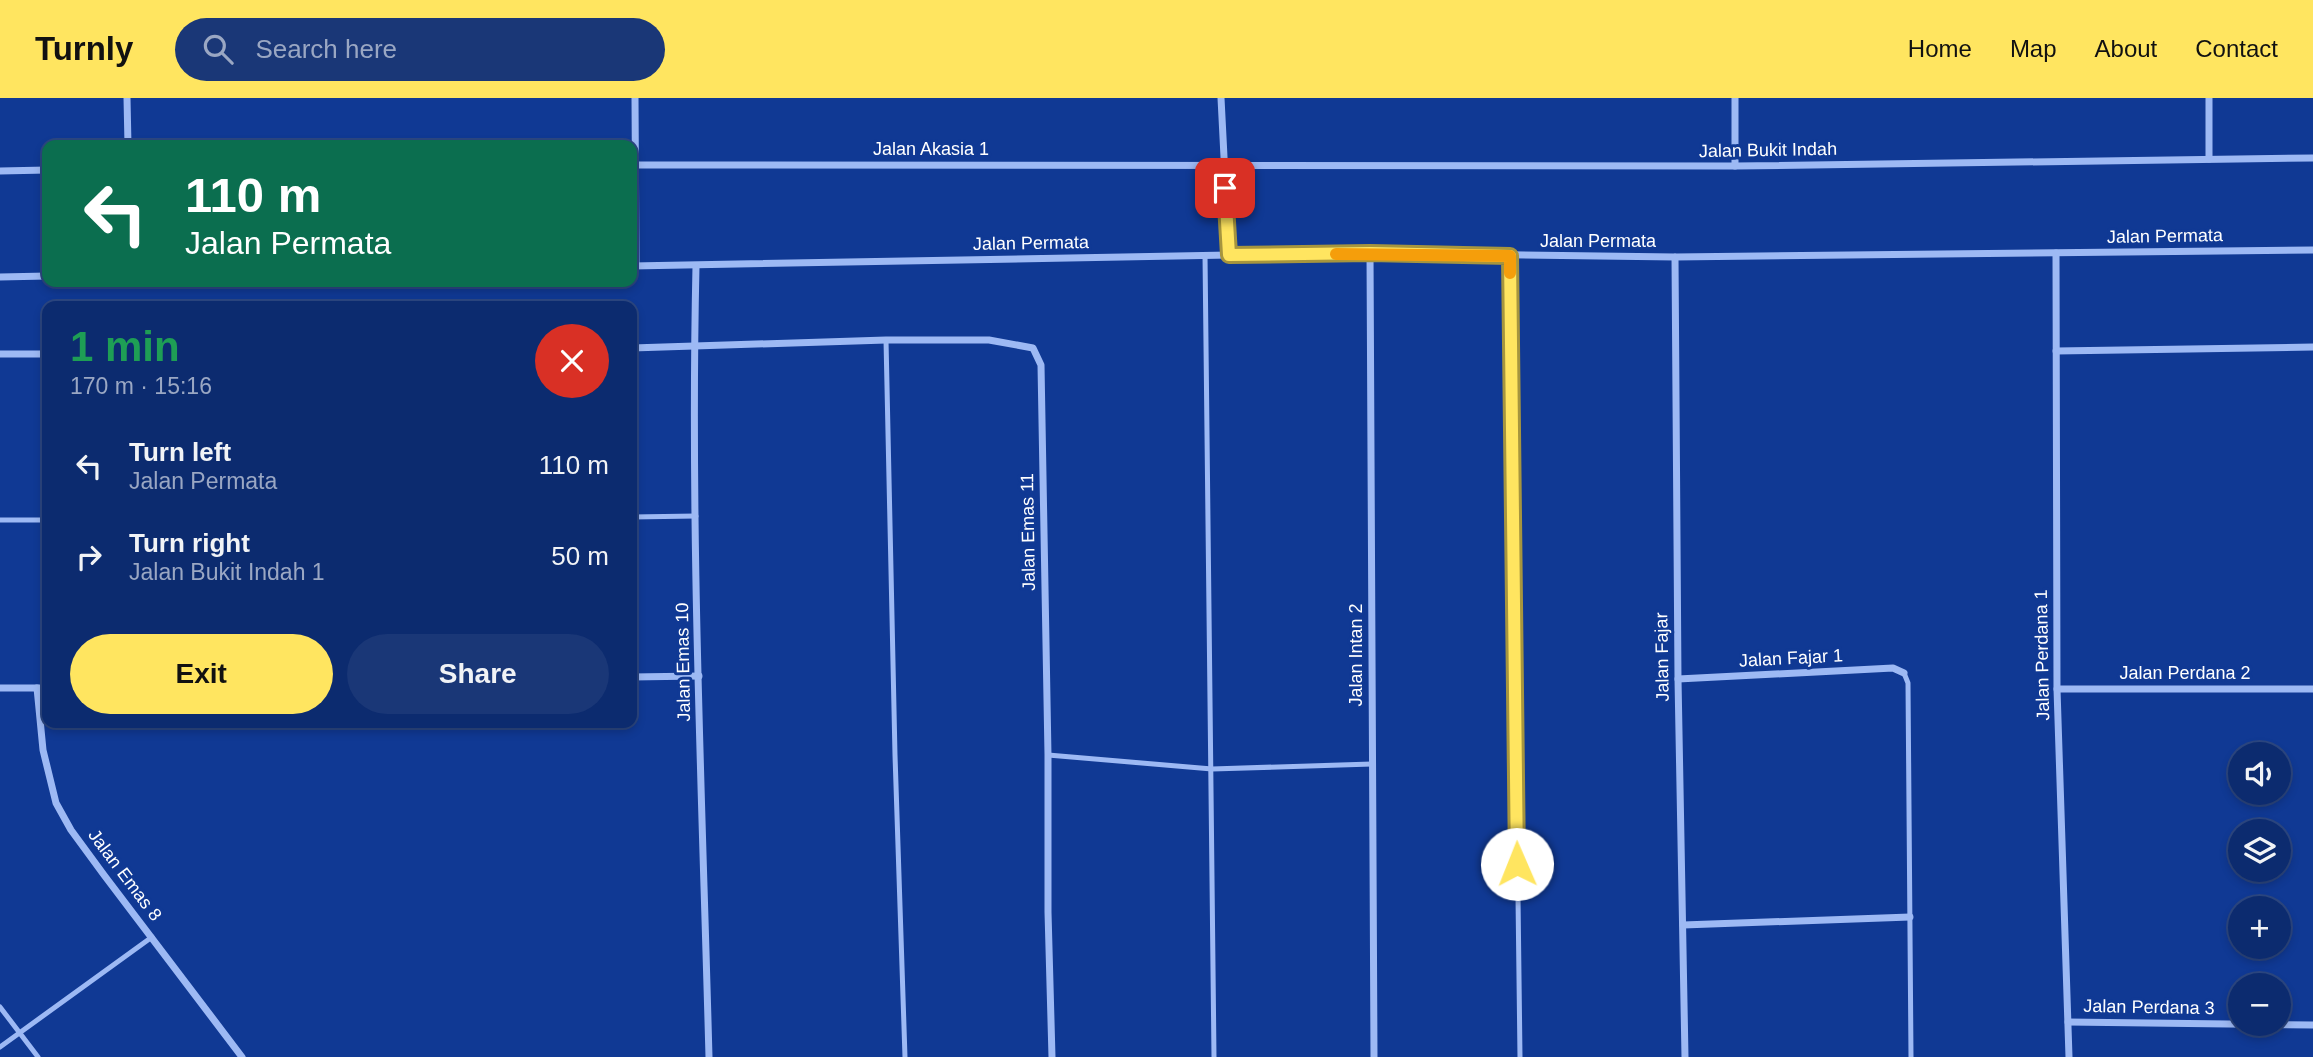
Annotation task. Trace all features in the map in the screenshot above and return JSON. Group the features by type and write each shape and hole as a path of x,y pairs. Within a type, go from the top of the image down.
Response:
{"street":[{"path":"127,98 128,140"},
{"path":"634,140 635,98"},
{"path":"1221,98 1229,255"},
{"path":"1735,98 1735,166"},
{"path":"2209,98 2209,159"},
{"name":"Jalan Bukit Indah","path":"1224,165 1735,166 2313,158"},
{"name":"Jalan Akasia 1","path":"637,165 1224,165"},
{"path":"0,171 42,170"},
{"name":"Jalan Permata","path":"637,266 1370,253 1675,257 2313,250"},
{"name":"Jalan Intan 2","path":"1370,253 1374,1057"},
{"name":"Jalan Perdana 1","path":"2056,253 2057,689 2068,1057"},
{"name":"Jalan Fajar","path":"1675,257 1678,679 1685,1057"},
{"name":"Jalan Emas 10","path":"696,266 696,516 709,1057"},
{"path":"0,277 42,276"},
{"name":"Jalan Emas 11","path":"637,348 886,340 989,340 1033,348 1041,365 1052,1057"},
{"path":"2056,351 2313,347"},
{"path":"0,354 42,354"},
{"name":"Jalan Fajar 1","path":"1678,679 1893,668 1904,673"},
{"path":"637,677 699,676"},
{"path":"0,688 42,688"},
{"name":"Jalan Emas 8","path":"37,688 43,750 56,803 71,830 104,876 242,1057"},
{"name":"Jalan Perdana 2","path":"2057,689 2313,689"},
{"path":"1683,925 1910,918"},
{"name":"Jalan Perdana 3","path":"2068,1022 2313,1025"}],"lane":[{"path":"1205,255 1214,1057"},
{"path":"1510,256 1520,1057"},
{"path":"886,340 905,1057"},
{"path":"637,517 696,516"},
{"path":"0,520 42,520"},
{"path":"1904,673 1908,683 1911,1057"},
{"path":"1048,755 1212,769 1372,764"},
{"path":"0,1047 152,937"},
{"path":"0,1007 38,1057"}],"slow traffic":[{"path":"1336,254 1510,256 1510,273"}],"route":[{"path":"1225,188 1229,255 1370,253 1510,256 1517,864"}]}
